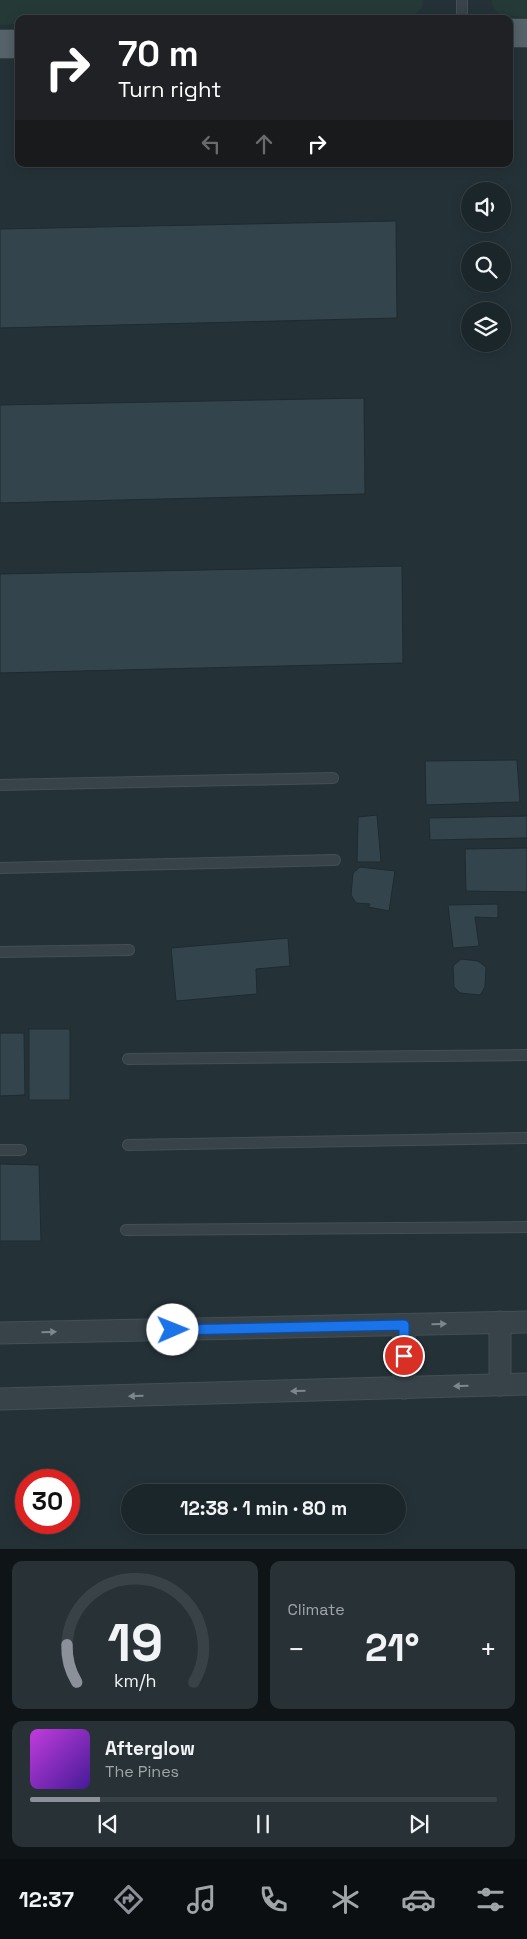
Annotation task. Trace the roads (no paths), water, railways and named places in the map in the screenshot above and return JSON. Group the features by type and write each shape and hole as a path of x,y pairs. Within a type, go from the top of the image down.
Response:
{"main road":[{"path":"513,34 527,34"},
{"path":"0,44 15,44"}],"street":[{"path":"500,1322 500,1385"},
{"path":"0,1333 527,1322"},
{"path":"404,1325 404,1388"},
{"path":"0,1399 527,1384"}],"lane":[{"path":"462,0 462,15"},
{"path":"0,785 333,778"},
{"path":"0,868 335,860"},
{"path":"0,952 129,950"},
{"path":"128,1058 527,1055"},
{"path":"128,1145 527,1138"},
{"path":"0,1150 21,1150"},
{"path":"126,1230 527,1227"}]}
